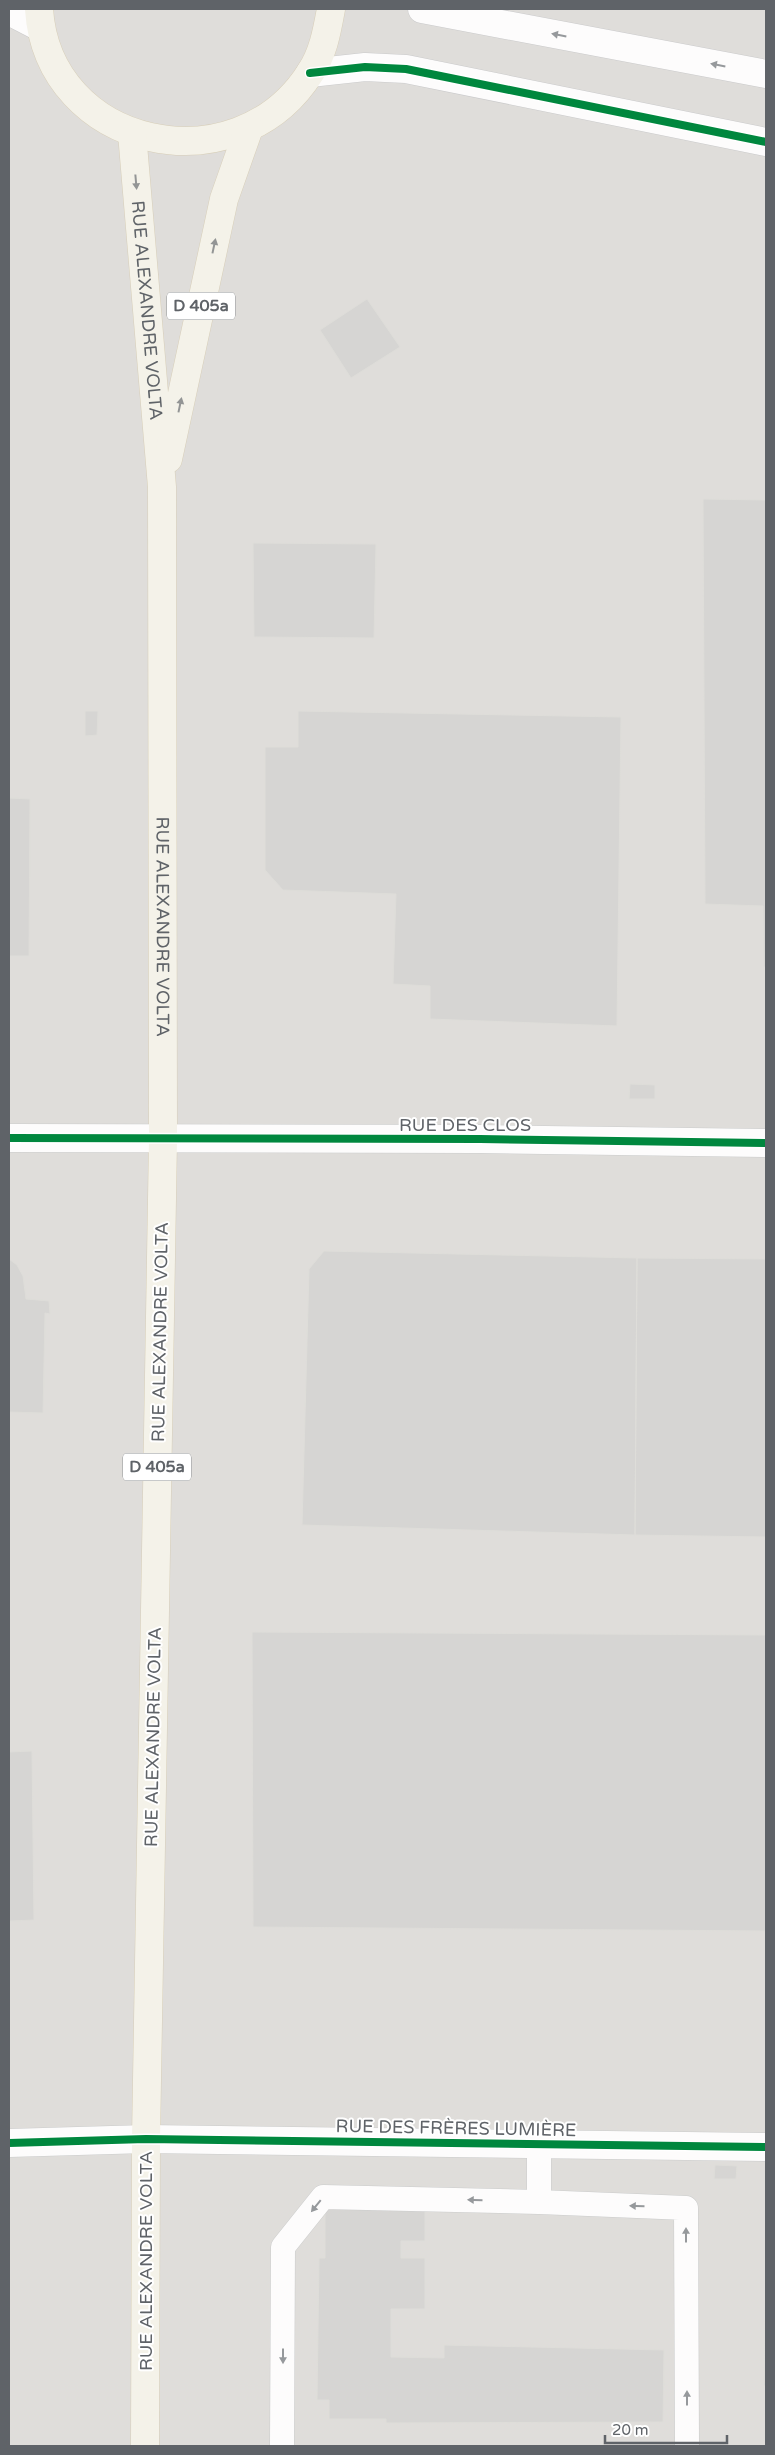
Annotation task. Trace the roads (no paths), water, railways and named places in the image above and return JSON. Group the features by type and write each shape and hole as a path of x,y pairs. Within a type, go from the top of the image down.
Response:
{"main road":[{"path":"40,18 52,61 73,92 100,116 132,133 171,142 211,141 249,128 284,105 310,73 326,40 331,9"},
{"name":"RUE ALEXANDRE VOLTA","path":"162,487 224,199 249,128"},
{"name":"RUE ALEXANDRE VOLTA","path":"132,133 162,487 163,1140 146,2139 145,2446"}],"street":[{"path":"422,9 766,74"},
{"path":"9,11 40,18"},
{"path":"310,73 365,67 406,69 766,142"},
{"name":"RUE DES CLOS","path":"9,1138 163,1140 480,1139 766,1143"},
{"name":"RUE DES FRÈRES LUMIÈRE","path":"9,2143 146,2139 766,2147"}],"lane":[{"path":"539,2144 539,2202"},
{"path":"282,2446 283,2247 323,2197 539,2202 686,2208 688,2446"}]}
